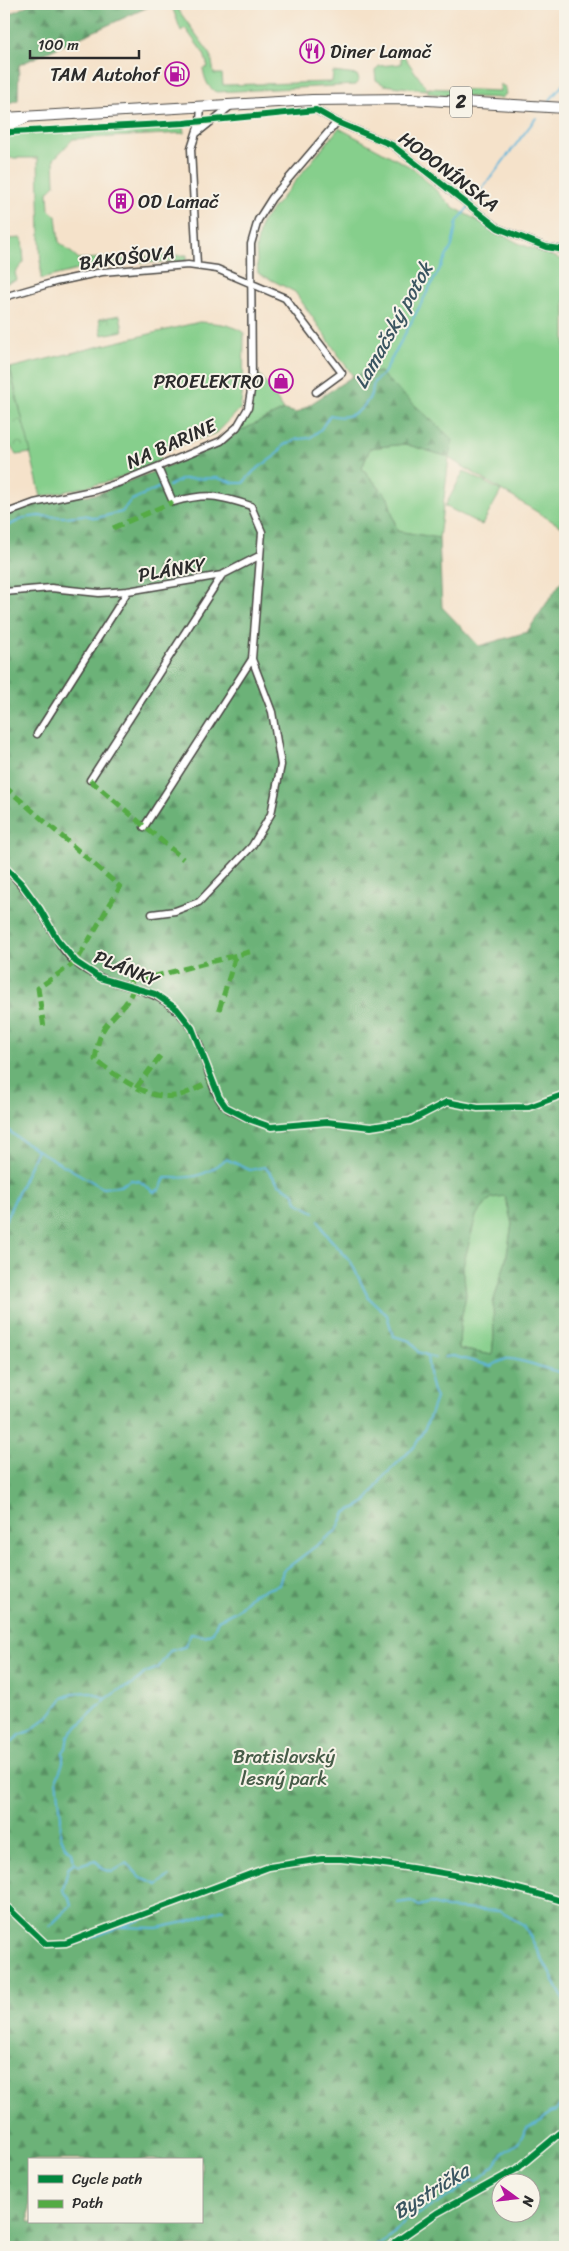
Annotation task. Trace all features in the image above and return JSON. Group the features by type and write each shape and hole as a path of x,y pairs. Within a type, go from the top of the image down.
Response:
{"main road":[{"name":"HODONÍNSKA","path":"4,118 312,100 411,99 565,108"}],"street":[{"name":"HODONÍNSKA","path":"312,100 316,110 337,122 392,145 498,228 546,247 565,250"},
{"path":"196,134 235,103"},
{"path":"197,265 191,149 200,122 201,106"},
{"path":"4,128 30,117"},
{"name":"NA BARINE","path":"4,514 34,502 96,490 158,468 221,441 237,426 248,408 252,386 251,244 258,220 272,198 337,122"},
{"name":"BAKOŠOVA","path":"4,297 55,282 102,272 197,265 223,271 285,298 342,373 316,392"},
{"path":"152,914 175,911 199,902 252,846 271,814 281,765 272,712 252,659 262,532 251,506 221,496 197,496 173,502 158,468"},
{"name":"PLÁNKY","path":"4,592 51,588 92,593 128,591 222,575 259,556"},
{"name":"PLÁNKY","path":"90,780 222,575"},
{"name":"PLÁNKY","path":"37,734 128,591"},
{"path":"144,827 252,659"},
{"name":"PLÁNKY","path":"4,866 40,909 57,939 76,962 100,978 155,994 177,1009 192,1028 219,1097 226,1108 251,1120"}],"green space":[{"path":"30,4 155,4 19,65 18,100 4,105 4,17"},
{"path":"171,4 174,4 211,55 214,74 222,74 223,85 332,82 333,72 357,75 359,80 355,85 217,92 209,86 206,80 203,69 208,67 204,54 185,28 181,31"},
{"path":"401,52 426,90 384,85 376,80 375,71 379,66 401,64"},
{"path":"500,84 505,87 506,94 501,98 428,93 428,88 500,91"},
{"path":"183,125 184,133 73,139 54,159 55,185 48,192 49,210 56,216 59,242 79,259 187,255 186,261 142,263 140,260 85,268 41,279 38,158 4,159 4,137 11,133"},
{"path":"339,128 414,169 453,207 518,243 565,261 565,529 449,458 439,538 397,531 388,498 362,468 370,448 405,444 449,457 380,372 353,376 295,292 258,273 256,248 261,223"},
{"path":"22,238 24,262 15,273 17,280 4,284 4,239"},
{"path":"120,315 123,331 102,335 99,319"},
{"path":"199,322 228,325 244,333 243,390 240,409 217,433 160,452 161,460 111,481 41,497 10,368"},
{"path":"9,367 31,453 16,455 4,435 4,369"},
{"name":"Bratislavský lesný park","path":"379,372 453,440 449,457 405,444 370,448 362,468 388,498 397,531 439,538 442,607 479,646 527,632 565,576 565,2247 4,2247 4,514 39,501 97,494 220,445 238,432 284,410 297,413 353,376","holes":["505,1196 512,1224 506,1260 493,1303 494,1335 492,1355 459,1349 460,1325 466,1295 463,1266 476,1216 491,1198"]},
{"path":"256,375 260,375 284,410 238,432 251,405"},
{"path":"464,471 501,491 482,525 445,506"},
{"path":"505,1196 512,1224 506,1260 493,1303 494,1335 492,1355 459,1349 460,1325 466,1295 463,1266 476,1216 491,1198"}],"waterway":[{"name":"Lamačský potok","path":"550,100 565,82"},
{"name":"Lamačský potok","path":"169,486 182,479 217,478 235,483 243,483 254,471 275,456 284,445 298,439 310,438 321,429 330,415 347,416 360,410 369,398 374,382 384,373 452,246 457,222 536,118"},
{"name":"Lamačský potok","path":"4,528 24,518 38,516 64,517 84,515 96,518 122,512 130,501 160,487"},
{"name":"Lamačský potok","path":"4,1126 37,1150 103,1188 120,1186 131,1180 139,1181 154,1192 160,1189 165,1178 197,1176 211,1170 226,1159 250,1170 265,1167 279,1184 293,1192 298,1203 314,1212"},
{"path":"4,1223 37,1150"},
{"name":"Lamačský potok","path":"319,1221 325,1233 351,1262 368,1297 387,1315 393,1336 411,1341 418,1352 435,1358"},
{"path":"4,1748 49,1716 63,1698 73,1693 91,1692 106,1699 119,1690 132,1685 145,1673 158,1668 170,1651 184,1647 191,1634 205,1636 213,1632 218,1620 236,1611 253,1594 279,1585 283,1571 337,1530 345,1513 366,1502 383,1477 415,1446 426,1426 436,1398 431,1382 427,1355"},
{"name":"Lamačský potok","path":"445,1357 453,1356 491,1366 506,1359 511,1359 565,1373"},
{"path":"74,1862 72,1852 65,1846 60,1834 61,1817 57,1778 63,1763 63,1752 66,1748 68,1736 105,1700"},
{"path":"74,1862 79,1865 95,1860 103,1869 112,1872 127,1863 141,1878 158,1885 169,1876"},
{"path":"50,1926 71,1905 69,1898 63,1890 68,1869 74,1862"},
{"path":"397,1903 411,1901 419,1906 430,1903 446,1908 499,1911 524,1925 564,2000 565,2007"},
{"path":"121,1927 157,1928 190,1921 223,1909"},
{"path":"76,1943 154,1915"},
{"name":"Bystrička","path":"374,2247 391,2236 404,2222 453,2194 471,2180 477,2181 495,2165 503,2153 518,2143 527,2128 538,2123 549,2113 556,2111 565,2097"}],"marked path":[{"path":"113,528 173,502"},
{"path":"90,780 183,859"},
{"path":"4,786 120,887 76,962 38,988 44,1028"},
{"path":"124,984 253,951"},
{"path":"219,1010 236,955"},
{"path":"134,987 126,1003 102,1031 95,1060 136,1088 160,1096 184,1094 213,1081"},
{"path":"136,1088 161,1055"}],"cycle path":[{"path":"4,134 11,132 184,123 316,110 337,122 392,145 498,228 546,247 565,250"},
{"path":"4,866 21,883 40,909 57,939 76,962 100,978 155,994 177,1009 192,1028 219,1097 226,1107 251,1120 271,1127 327,1122 371,1127 410,1121 447,1102 478,1108 529,1107 565,1094"},
{"path":"4,1904 46,1944 66,1943 269,1867 322,1859 341,1859 426,1870 482,1880 565,1902"},
{"path":"388,2247 437,2213 517,2169 565,2129"}],"place":[{"name":"Diner Lamač","path":"312,51"},
{"name":"TAM Autohof","path":"177,74"},
{"name":"OD Lamač","path":"121,201"},
{"name":"PROELEKTRO","path":"281,381"}]}
